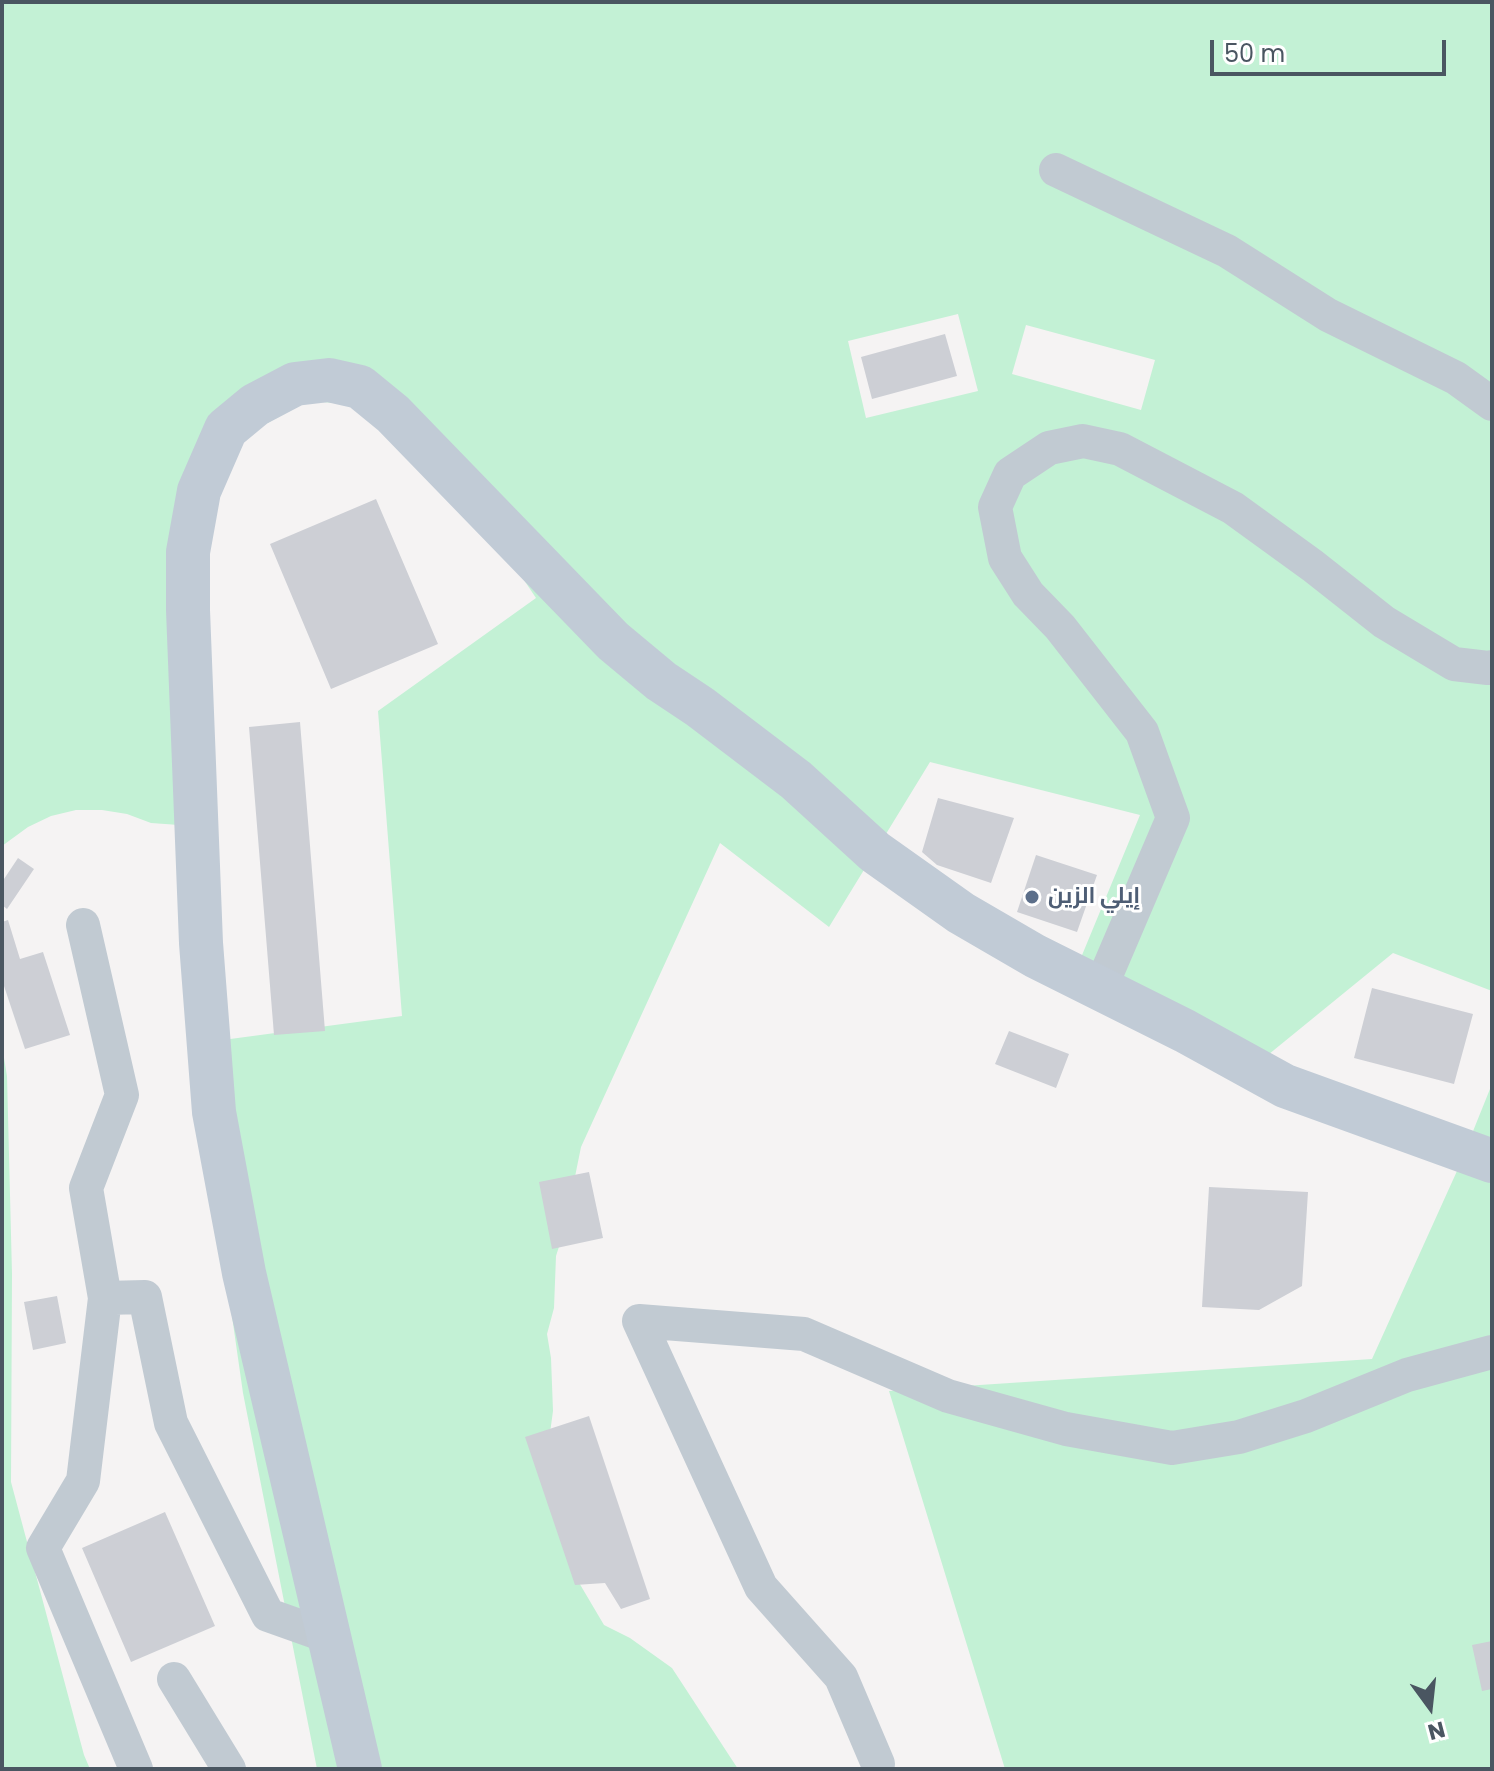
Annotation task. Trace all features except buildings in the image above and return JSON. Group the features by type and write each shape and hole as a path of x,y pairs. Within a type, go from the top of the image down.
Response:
{"main road":[{"path":"360,1769 244,1273 214,1112 201,943 188,552 199,491 226,429 255,405 295,384 329,380 360,387 393,414 613,641 661,681 796,780 875,852 961,913 1035,956 1185,1031 1285,1086 1492,1161"}],"street":[{"path":"1056,170 1227,251 1328,315 1456,378 1492,404"},
{"path":"1100,989 1173,818 1142,732 1060,627 1028,594 1005,558 995,507 1010,474 1049,448 1083,441 1120,449 1233,508 1384,622 1454,664 1492,667"},
{"path":"83,925 122,1095 86,1188 105,1298 83,1481 43,1548 136,1769"},
{"path":"105,1298 145,1297 171,1423 268,1615 330,1637"},
{"path":"878,1764 841,1677 761,1587 639,1321 804,1334 948,1396 1066,1429 1172,1448 1239,1437 1306,1416 1407,1375 1492,1352"},
{"path":"174,1679 229,1769"}],"green space":[{"path":"2,2 1492,2 1492,991 1393,953 1236,1081 1068,989 1140,815 930,762 829,927 720,843 581,1147 556,1256 554,1308 547,1334 553,1411 550,1433 578,1581 604,1625 630,1638 672,1668 738,1769 317,1769 243,1393 193,1044 402,1016 378,711 536,598 407,408 307,401 246,435 206,494 193,826 151,823 127,814 102,810 76,810 51,816 28,827 2,846","holes":["958,314 978,391 866,418 848,341","1026,325 1155,360 1141,410 1012,374"]},
{"path":"2,1046 7,1076 12,1274 11,1482 90,1769 2,1769"},
{"path":"1492,1084 1492,1769 1005,1769 889,1391 1372,1359 1457,1171"}],"place":[{"name":"إيلي الزين","path":"1032,897"}]}
